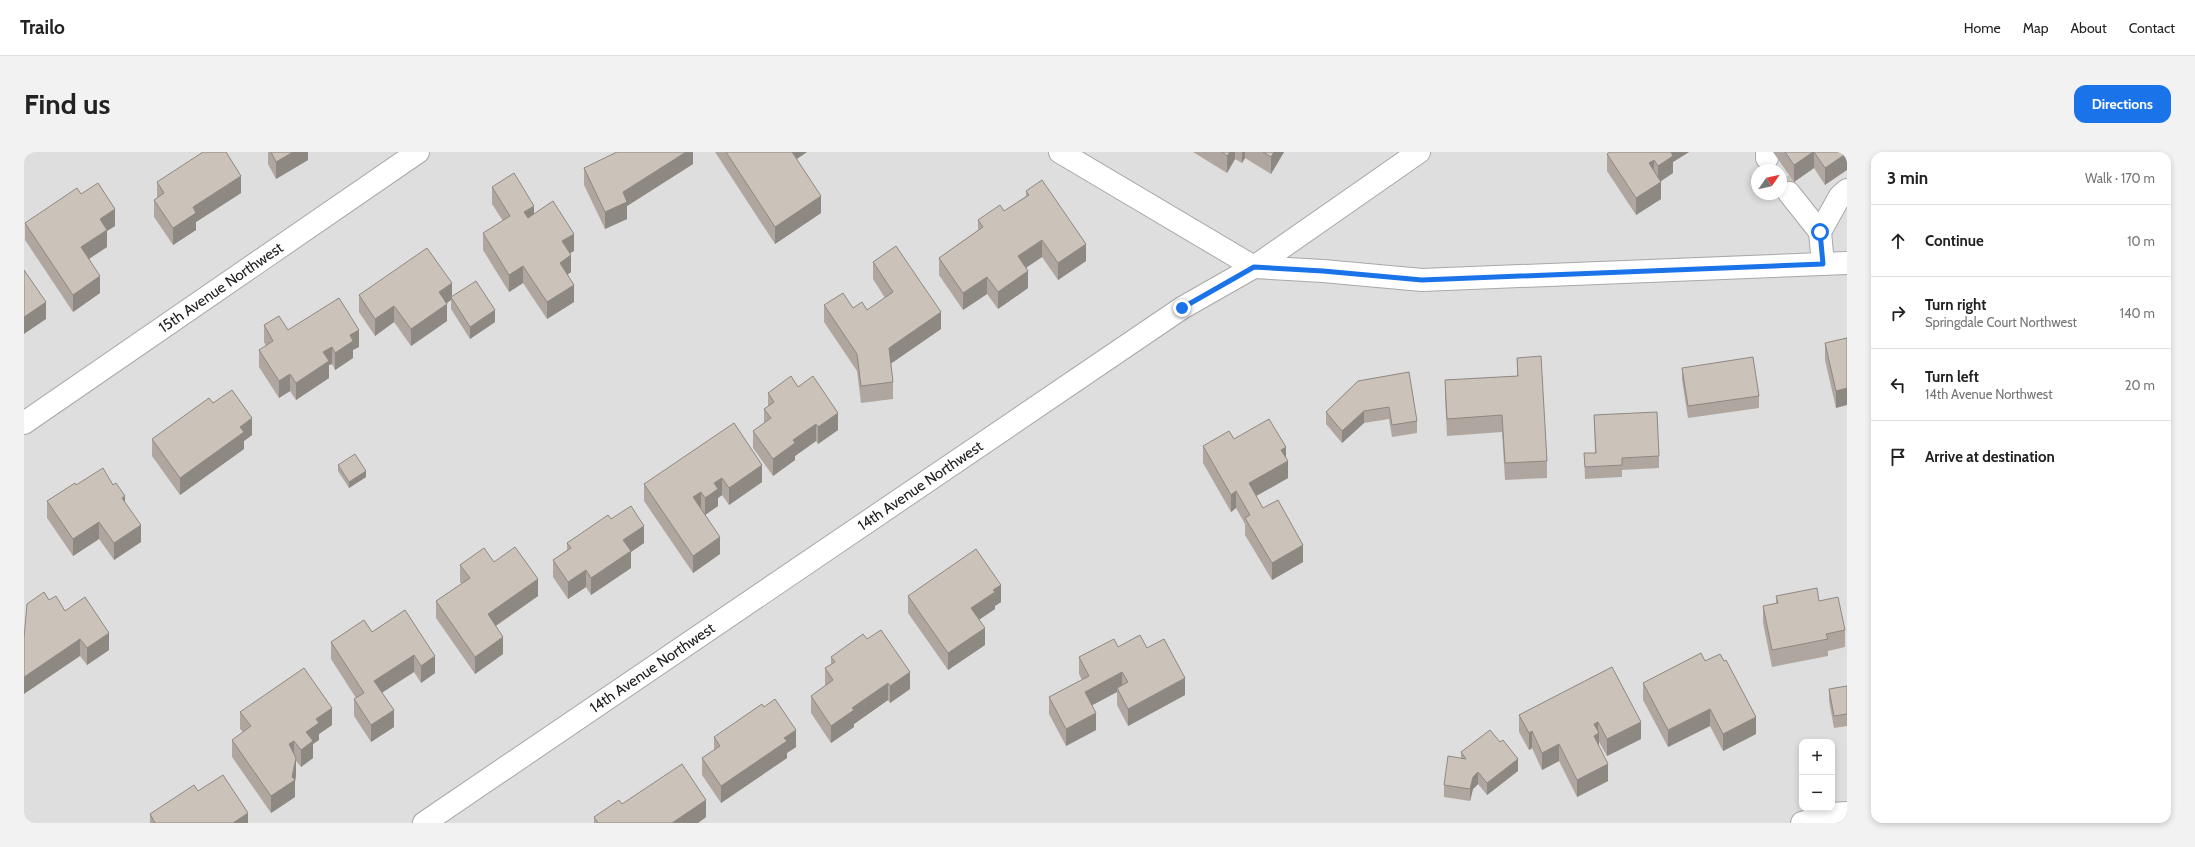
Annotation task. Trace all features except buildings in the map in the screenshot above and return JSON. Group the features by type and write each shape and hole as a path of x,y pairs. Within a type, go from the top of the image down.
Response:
{"street":[{"name":"15th Avenue Northwest","path":"24,423 418,152"},
{"path":"1060,152 1254,267 1323,271 1422,280 1847,263"},
{"name":"14th Avenue Northwest","path":"424,823 1182,308 1254,267 1419,152"},
{"path":"1820,232 1840,196 1847,190"},
{"path":"1789,193 1820,232 1823,264"},
{"path":"1802,823 1831,814 1847,813"}],"shaded area":[{"path":"24,152 1847,152 1847,823 24,823"}],"route":[{"path":"1182,308 1254,267 1323,271 1422,280 1823,264 1820,232"}]}
